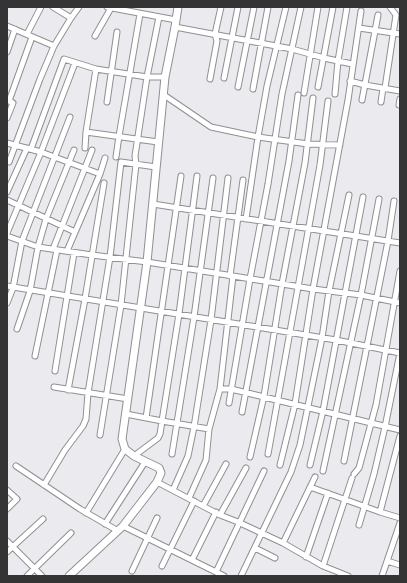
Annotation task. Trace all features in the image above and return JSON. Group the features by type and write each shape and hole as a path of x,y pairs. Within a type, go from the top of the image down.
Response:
{"street":[{"path":"27,34 41,7"},
{"path":"53,7 70,18"},
{"path":"9,162 54,46 70,18 79,7"},
{"path":"95,36 109,7 134,10 140,14 159,17 175,24 215,34 292,49 352,64"},
{"path":"69,576 121,529 160,476 160,470 134,456 125,449 122,440 147,262 165,77 178,7"},
{"path":"210,79 217,41 215,34 221,7"},
{"path":"224,78 238,7"},
{"path":"238,87 254,7"},
{"path":"253,89 268,7"},
{"path":"246,219 258,137 276,46 286,7"},
{"path":"229,403 268,184 282,94 301,7"},
{"path":"304,93 318,7"},
{"path":"318,87 333,7"},
{"path":"335,94 338,60 347,7"},
{"path":"381,102 396,15 390,7"},
{"path":"280,465 296,404 305,335 340,145 359,28 360,11"},
{"path":"116,157 140,14"},
{"path":"362,100 378,15"},
{"path":"100,435 127,259 136,164 135,156 147,77 159,17"},
{"path":"7,26 54,46"},
{"path":"359,28 400,34"},
{"path":"7,52 16,30"},
{"path":"107,102 110,72 117,32"},
{"path":"7,118 13,103 9,101 32,37"},
{"path":"7,192 29,148 64,59 110,72 147,77 165,77"},
{"path":"7,233 41,152 75,63"},
{"path":"85,148 86,132 96,69"},
{"path":"350,81 400,92"},
{"path":"164,95 211,127 258,137 292,142 340,145"},
{"path":"242,412 247,393 266,281 278,224 292,142 298,95"},
{"path":"250,457 264,396 282,284 308,144 312,98"},
{"path":"399,105 400,98"},
{"path":"268,454 324,145 328,101"},
{"path":"7,303 13,288 22,241 70,117"},
{"path":"86,132 158,142"},
{"path":"7,143 29,148 69,161 100,174"},
{"path":"17,329 30,291 38,247 46,219 74,150"},
{"path":"35,356 49,293 55,250 62,226 92,150"},
{"path":"67,251 100,174 105,158"},
{"path":"44,485 65,450 85,422 88,393 110,258 121,162 156,167"},
{"path":"146,418 181,176"},
{"path":"134,456 158,438 160,434 179,314 197,176"},
{"path":"172,454 194,317 213,178"},
{"path":"173,490 188,456 194,427 211,320 228,178"},
{"path":"162,566 191,500 206,460 209,429 220,389 243,180"},
{"path":"68,390 104,183"},
{"path":"242,576 291,472 300,445 322,338 329,292 350,195"},
{"path":"310,465 323,411 363,197"},
{"path":"323,471 380,199"},
{"path":"7,200 75,232"},
{"path":"344,461 388,241 394,201"},
{"path":"153,204 400,243"},
{"path":"7,236 38,247 55,250 168,265 329,292 361,295 400,303"},
{"path":"55,371 74,253"},
{"path":"323,566 353,476 359,468 372,423 381,382 385,351 400,271"},
{"path":"7,286 103,303 336,340 400,353 385,426 359,525"},
{"path":"54,388 128,399"},
{"path":"220,389 231,389 264,396 400,430"},
{"path":"126,414 209,429"},
{"path":"380,512 400,436"},
{"path":"86,513 125,449"},
{"path":"105,524 145,462"},
{"path":"203,506 226,464"},
{"path":"16,466 105,524 147,538 224,576"},
{"path":"192,560 246,468"},
{"path":"216,572 238,522 264,470"},
{"path":"283,543 315,478"},
{"path":"157,482 218,514 283,543 323,566 348,576"},
{"path":"310,487 364,507 400,518"},
{"path":"7,490 17,499 7,508"},
{"path":"306,557 328,493"},
{"path":"132,571 157,518"},
{"path":"7,552 43,519"},
{"path":"382,576 400,522"},
{"path":"27,576 71,533"},
{"path":"7,541 42,576"},
{"path":"255,548 275,558"},
{"path":"387,561 400,565"}]}
